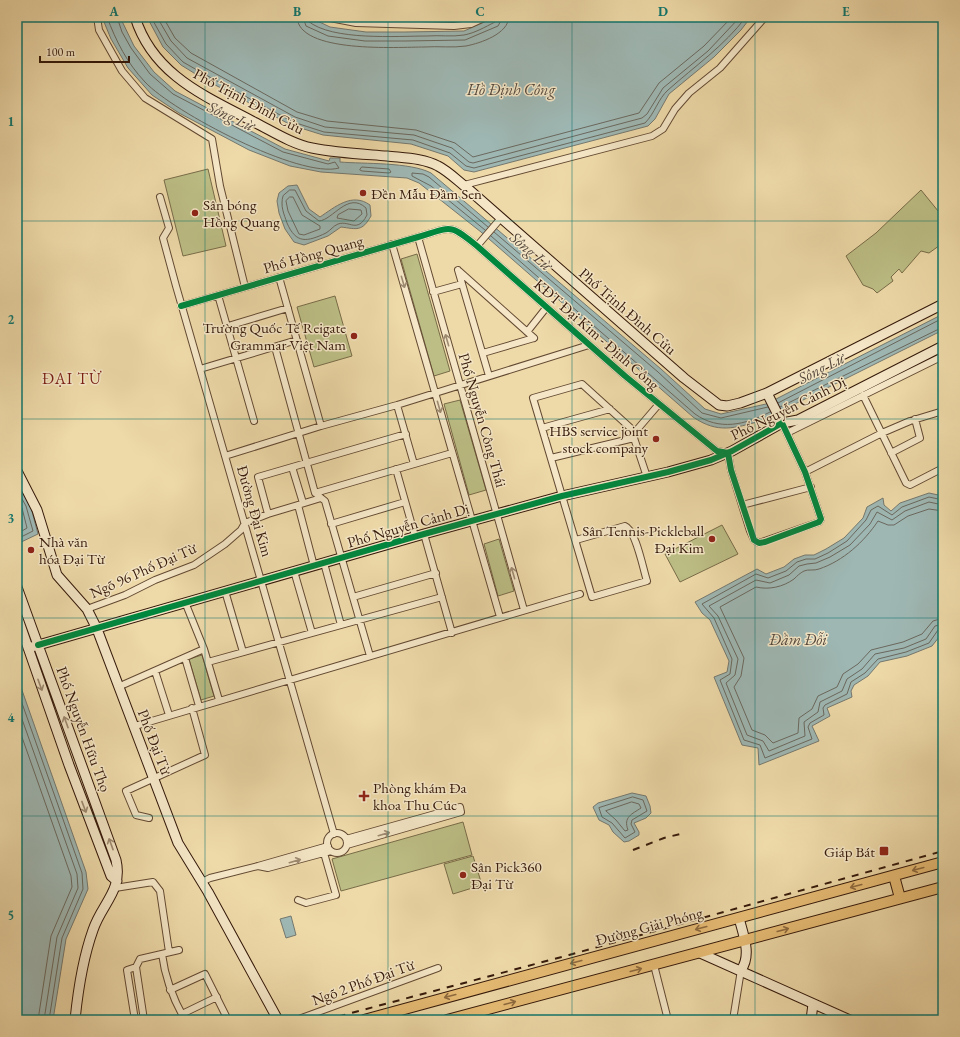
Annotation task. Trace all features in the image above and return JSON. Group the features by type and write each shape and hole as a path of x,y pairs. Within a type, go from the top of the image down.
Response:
{"main road":[{"name":"Phố Trịnh Đình Cửu","path":"135,17 150,48 160,61 176,77 287,139 310,148 333,152 422,160 438,165 464,185 499,220 684,378 718,405 727,406 769,396 943,304"},
{"name":"Phố Nguyễn Cảnh Dị","path":"28,648 415,536 562,496 647,477 711,460 728,453 780,420 798,420 943,346"},
{"path":"769,396 780,420"},
{"name":"Phố Đại Từ","path":"17,471 36,510 57,574 87,609 97,629 118,687 135,726 178,843 202,882 278,1020"},
{"name":"Phố Nguyễn Hữu Thọ","path":"17,587 116,860 119,873 116,885"},
{"name":"Phố Nguyễn Hữu Thọ","path":"17,616 82,801 111,876 116,885"},
{"name":"Đường Giải Phóng","path":"364,1020 387,1017 943,862"},
{"path":"894,876 900,898"},
{"path":"75,1020 77,1000 93,928 116,885"},
{"path":"447,1020 460,1018 943,886"},
{"path":"739,918 747,945 743,967 741,970"},
{"path":"700,953 850,1020"},
{"path":"811,1020 813,1004"}],"street":[{"path":"96,17 99,30 122,71 145,98 212,139 220,186 245,287"},
{"path":"325,17 356,23 454,26 470,24 486,17"},
{"path":"464,185 652,136 663,128 675,109 689,93 720,68 765,17"},
{"name":"Đường Đại Kim","path":"160,197 169,228 163,238 181,306 334,834"},
{"path":"477,246 499,220"},
{"name":"Phố Hồng Quang","path":"181,306 448,228 453,229"},
{"name":"KĐT Đại Kim - Định Công","path":"453,229 477,246 546,308 659,404 717,451 728,453"},
{"name":"Phố Nguyễn Công Thái","path":"418,237 524,610"},
{"path":"392,244 500,617"},
{"path":"489,376 458,270 527,332"},
{"path":"279,277 321,426"},
{"path":"433,292 462,284"},
{"path":"218,295 254,421"},
{"path":"228,326 288,308"},
{"name":"KĐT Đại Kim - Định Công","path":"483,353 534,338 527,332 546,308"},
{"path":"200,369 297,340"},
{"name":"KĐT Đại Kim - Định Công","path":"225,456 321,426 398,405 434,392 589,345"},
{"path":"275,347 315,493 325,501 370,656"},
{"path":"787,433 943,356"},
{"path":"576,540 628,526 636,542 647,581 592,597 533,398 582,384 610,409 634,435 647,477"},
{"path":"863,395 908,485 943,468"},
{"name":"KĐT Đại Kim - Định Công","path":"634,435 659,404"},
{"path":"398,405 414,464"},
{"path":"542,428 610,409"},
{"path":"805,472 882,433 916,419 943,411"},
{"path":"891,453 920,438 916,419"},
{"path":"728,453 731,470 754,540 759,543 765,542 821,519 805,472 780,420"},
{"path":"268,514 258,477 406,434"},
{"path":"551,458 634,435"},
{"path":"315,493 452,453"},
{"path":"292,467 314,566"},
{"path":"396,469 415,536"},
{"path":"742,505 811,487"},
{"path":"245,523 268,514 321,498"},
{"path":"331,524 405,502"},
{"name":"Ngõ 96 Phố Đại Từ","path":"87,609 125,595 155,580 194,565 225,544 241,530 245,523"},
{"path":"424,534 452,633"},
{"path":"324,563 341,625"},
{"path":"294,571 312,633"},
{"path":"353,597 436,573"},
{"path":"225,591 243,652"},
{"path":"135,726 289,679 452,633 500,617 580,594"},
{"path":"208,662 442,597"},
{"path":"184,602 204,649 219,700"},
{"path":"118,687 204,649"},
{"path":"185,658 199,706"},
{"path":"155,671 169,715"},
{"path":"149,818 136,815 126,791 205,755 192,708"},
{"path":"202,882 210,878 330,848 341,852 346,842 461,809"},
{"path":"330,848 328,840 334,834 342,835 346,842"},
{"path":"257,867 268,868 324,853 330,848"},
{"path":"298,900 306,903 336,895 324,853"},
{"path":"116,885 153,882 157,885 162,904 169,952"},
{"path":"144,1020 136,967 140,959 179,950"},
{"path":"162,954 163,968 170,990 184,1017 217,998"},
{"path":"654,965 668,1020"},
{"path":"135,1020 127,970 136,967"},
{"name":"Ngõ 2 Phố Đại Từ","path":"296,1020 438,968"},
{"path":"733,1020 741,970"},
{"path":"170,990 205,974 228,1020"}],"green space":[{"name":"Sân bóng Hồng Quang","path":"208,169 226,246 183,256 164,180"},
{"path":"921,190 943,217 943,243 929,253 921,251 902,273 899,269 891,277 893,281 877,293 873,289 863,285 846,256 876,233"},
{"path":"417,254 450,371 434,376 401,259"},
{"path":"335,296 352,356 314,367 297,307"},
{"path":"460,400 486,490 469,495 444,404"},
{"name":"Sân Tennis-Pickleball Đại Kim","path":"722,525 738,554 680,582 665,554"},
{"path":"499,539 514,591 498,596 484,544"},
{"path":"202,655 214,696 201,700 189,659"},
{"path":"463,822 472,855 341,891 332,859"},
{"name":"Sân Pick360 Đại Từ","path":"473,856 482,885 453,894 444,864"}],"water":[{"path":"102,17 120,17 134,46 154,72 175,91 285,149 329,161 330,158 340,158 340,162 399,165 422,169 431,173 661,369 705,409 721,414 766,404 943,314 943,330 761,421 726,428 710,426 693,417 481,232 419,183 407,178 321,172 290,166 249,150 179,113 152,95 128,68 111,39"},
{"name":"Hồ Định Công","path":"147,17 309,17 330,27 366,32 405,32 464,31 496,17 751,17 741,30 714,57 669,94 655,119 648,126 474,172 464,170 448,156 411,144 323,135 291,125 202,78 181,65 163,47"},
{"path":"297,185 309,209 320,217 338,205 350,200 363,201 370,205 371,216 362,227 355,229 341,227 328,236 304,245 294,242 285,229 279,213 277,201 279,193 288,186"},
{"path":"17,482 30,504 38,534 17,544"},
{"name":"Đầm Đỗi","path":"929,493 943,496 943,632 932,646 907,656 880,662 868,676 854,685 851,691 852,697 827,708 830,716 812,726 819,741 759,765 758,748 742,745 714,677 727,672 729,661 710,620 702,613 695,602 757,569 766,574 784,567 794,559 805,555 814,555 826,549 844,538 863,518 867,507 883,498 884,505 891,511 900,503"},
{"path":"17,676 86,872 88,889 66,939 53,1020 17,1020"},
{"path":"632,793 646,796 651,813 646,818 634,823 639,835 629,841 624,842 613,832 609,825 599,820 593,807 598,803"},
{"path":"291,916 296,935 286,938 280,919"}],"railway":[{"path":"633,850 664,838 684,833"},
{"path":"325,1020 569,955 943,851"}],"cycle path":[{"path":"181,306 444,229 455,230 477,246 625,376 717,451 728,453"},
{"path":"38,645 562,496 668,472 711,460 732,451 782,423 805,472 821,519 819,522 765,542 759,543 754,540 731,470 728,453"}],"place":[{"name":"Đền Mẫu Đầm Sen","path":"363,193"},
{"name":"Sân bóng Hồng Quang","path":"195,213"},
{"name":"Trường Quốc Tế Reigate Grammar Việt Nam","path":"354,336"},
{"name":"HBS service joint stock company","path":"656,439"},
{"name":"Sân Tennis-Pickleball Đại Kim","path":"712,539"},
{"name":"Nhà văn hóa Đại Từ","path":"31,550"},
{"name":"Phòng khám Đa khoa Thu Cúc","path":"364,796"},
{"name":"Giáp Bát","path":"884,851"},
{"name":"Sân Pick360 Đại Từ","path":"463,875"}],"district":[{"name":"ĐẠI TỪ","path":"72,378"}],"water label":[{"name":"Sông Lừ","path":"231,116"},
{"name":"Sông Lừ","path":"531,251"},
{"name":"Sông Lừ","path":"821,368"}]}
